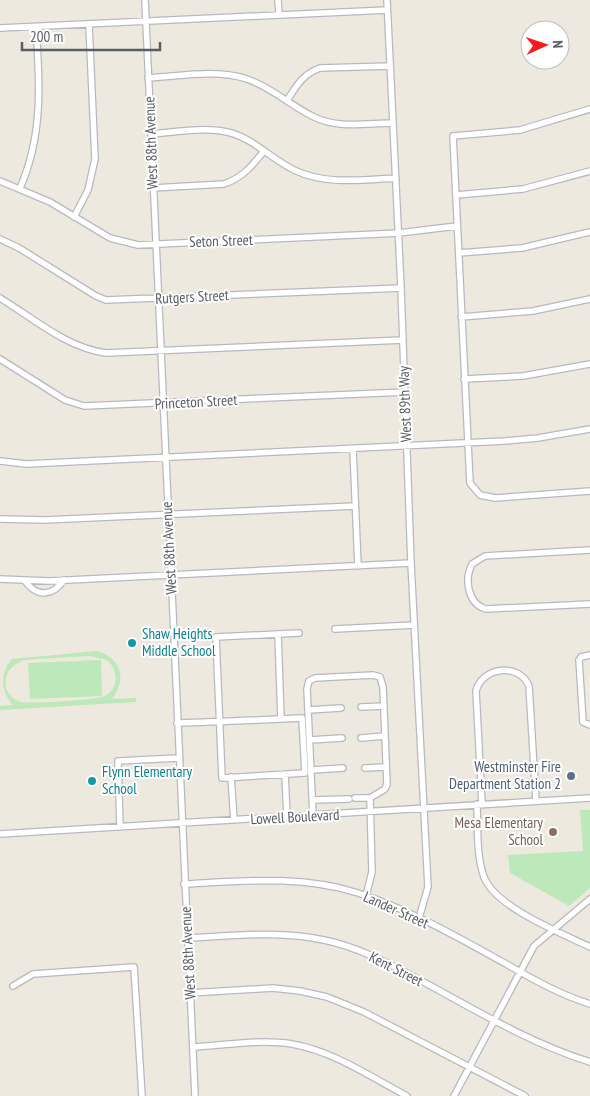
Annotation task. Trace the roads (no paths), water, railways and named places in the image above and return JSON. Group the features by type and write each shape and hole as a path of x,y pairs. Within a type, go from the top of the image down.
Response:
{"street":[{"name":"West 88th Avenue","path":"145,0 181,824 195,1096"},
{"path":"278,0 279,15"},
{"name":"West 89th Way","path":"387,0 406,392 406,447 411,563 428,887 419,918"},
{"path":"0,28 387,10"},
{"path":"74,216 88,190 95,159 89,25"},
{"path":"20,188 30,161 38,121 40,83 36,27"},
{"path":"288,100 304,76 311,71 320,68 390,66"},
{"path":"148,78 214,75 240,77 271,89 313,116 334,123 393,122"},
{"path":"590,109 520,130 453,136 466,443 469,479 472,487 482,496 503,498 590,491"},
{"path":"151,134 228,132 243,137 293,169 321,178 337,180 396,178"},
{"path":"153,188 224,184 250,169 264,151"},
{"path":"456,195 523,189 590,171"},
{"name":"Seton Street","path":"0,181 20,188 74,216 104,235 122,242 138,245 399,233 457,226"},
{"path":"458,253 522,248 560,241 590,232"},
{"name":"Rutgers Street","path":"0,239 19,248 101,298 114,300 401,288"},
{"path":"0,298 65,339 93,351 113,353 403,340"},
{"path":"461,317 518,313 590,299"},
{"name":"Princeton Street","path":"0,359 74,404 94,406 406,392"},
{"path":"464,379 523,376 590,364"},
{"path":"0,461 26,464 406,447 522,440 590,428"},
{"path":"353,449 358,566"},
{"path":"0,519 44,520 355,506"},
{"path":"590,550 484,556 475,561 470,568 469,585 473,602 486,610 590,604"},
{"path":"0,580 64,580 411,563"},
{"path":"25,581 34,591 48,593 59,587 64,580"},
{"path":"335,629 414,625"},
{"path":"177,723 220,722 302,718 305,773 222,778 220,722 216,637 299,633"},
{"path":"278,634 281,719"},
{"path":"587,725 580,658 590,655"},
{"path":"536,801 529,686 521,674 503,671 486,675 479,682 476,691 480,861 484,877 491,890 502,901 590,947"},
{"path":"313,800 370,798 385,789 387,784 384,687 380,678 373,675 315,678 309,681 308,710 313,816"},
{"path":"361,707 384,706"},
{"path":"308,710 341,708"},
{"path":"362,738 385,736"},
{"path":"310,740 342,738"},
{"path":"120,827 118,761 178,758"},
{"path":"365,768 386,767"},
{"path":"312,770 343,768"},
{"path":"285,774 287,817"},
{"path":"231,778 234,820"},
{"path":"366,896 372,872 370,798"},
{"name":"Lowell Boulevard","path":"0,834 590,798"},
{"name":"Lander Street","path":"184,884 285,880 320,884 366,896 419,918 520,972 590,1004"},
{"path":"454,1096 536,943 590,899"},
{"name":"Kent Street","path":"187,938 270,934 324,940 377,958 539,1043 590,1062"},
{"path":"14,986 33,974 134,967 142,1096"},
{"path":"190,993 274,988 327,997 364,1012 525,1096"},
{"path":"193,1047 278,1043 302,1046 324,1053 407,1096"}],"place":[{"name":"Shaw Heights Middle School","path":"132,643"},
{"name":"Westminster Fire Department Station 2","path":"571,776"},
{"name":"Flynn Elementary School","path":"92,781"},
{"name":"Mesa Elementary School","path":"553,832"}]}
